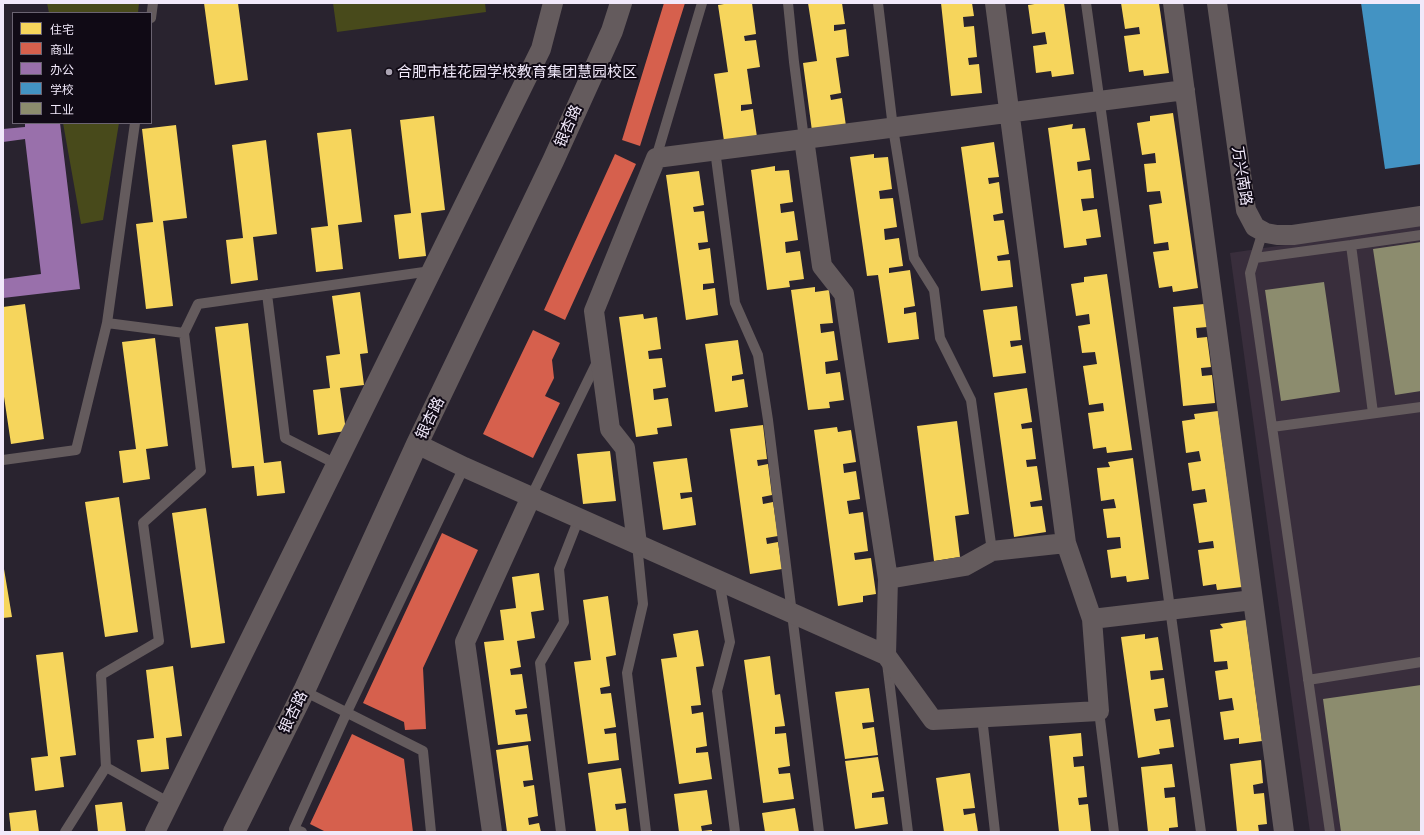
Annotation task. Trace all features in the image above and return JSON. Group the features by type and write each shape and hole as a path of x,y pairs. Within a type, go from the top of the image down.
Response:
{"street":[{"path":"155,832 541,49 553,3"},
{"name":"银杏路","path":"234,832 304,691 417,444 553,161 612,31 621,3"},
{"path":"417,444 464,467 886,655 933,720 1099,711 1092,619 1066,542 995,3"},
{"path":"1173,3 1284,832"},
{"name":"万兴南路","path":"1217,3 1246,210 1255,226 1263,231"},
{"path":"637,544 625,448 610,430 594,311 656,158 1185,90"},
{"path":"804,139 822,266 844,294 888,579 886,655"},
{"path":"1263,231 1277,235 1293,235 1421,216"},
{"path":"492,832 465,642 532,497"},
{"path":"888,579 965,566 992,551 1066,542"},
{"path":"1092,619 1253,600"}],"lane":[{"path":"656,158 702,3"},
{"path":"788,3 804,139"},
{"path":"878,3 893,128 914,258 934,290 940,338 971,400 992,551"},
{"path":"1086,3 1098,101 1201,832"},
{"path":"3,460 76,450 108,323 135,124"},
{"path":"715,150 735,303 758,355 768,420 819,832"},
{"path":"1263,231 1250,273 1330,832"},
{"path":"1255,258 1421,235"},
{"path":"1351,245 1373,413"},
{"path":"65,832 106,767 101,675 159,641 143,523 201,471 184,333 198,304 431,271"},
{"path":"267,294 285,438 336,464"},
{"path":"108,323 184,333"},
{"path":"532,497 600,355"},
{"path":"1272,427 1421,407"},
{"path":"302,832 294,829 347,712 464,467"},
{"path":"561,832 540,664 564,622 559,569 579,518"},
{"path":"637,544 643,604 628,674 646,832"},
{"path":"718,580 730,642 717,690 735,832"},
{"path":"886,655 908,832"},
{"path":"1308,680 1421,662"},
{"path":"304,691 423,752 431,832"},
{"path":"1099,711 1114,832"},
{"path":"982,717 995,832"},
{"path":"106,767 170,803"}],"shaded area":[{"path":"47,3 139,3 138,12 49,12"},
{"path":"333,3 485,3 486,12 337,32"},
{"path":"63,124 119,124 103,220 81,224"},
{"path":"1421,225 1421,832 1310,832 1230,253"}],"building: 住宅":[{"path":"204,3 238,3 248,80 215,85"},
{"path":"730,3 752,3 756,34 744,36 745,41 756,40 760,67 747,69 752,104 741,105 741,111 753,109 757,137 724,141 714,74 728,72 718,5"},
{"path":"808,3 842,3 845,24 834,25 834,31 846,29 849,56 836,58 841,93 830,95 831,100 842,98 846,126 812,131 803,63 817,61"},
{"path":"941,3 972,3 974,16 963,17 964,27 974,26 977,57 968,58 969,65 979,64 982,93 951,96"},
{"path":"1041,3 1064,3 1074,74 1052,77 1051,71 1036,73 1033,46 1047,44 1045,32 1032,34 1028,5"},
{"path":"1121,3 1159,3 1169,73 1144,76 1143,70 1129,72 1124,36 1140,34 1139,27 1125,29"},
{"path":"1173,113 1198,288 1173,292 1172,286 1159,288 1153,252 1169,250 1168,242 1154,244 1149,205 1162,203 1160,191 1147,192 1144,164 1156,163 1155,153 1142,155 1137,123 1150,121 1150,116"},
{"path":"434,116 445,210 421,213 426,256 399,259 394,215 411,213 400,120"},
{"path":"1073,124 1072,129 1085,128 1090,160 1077,162 1078,171 1091,169 1094,198 1081,199 1083,211 1097,209 1101,237 1086,239 1087,245 1064,248 1048,128"},
{"path":"176,125 187,218 163,221 173,306 146,309 136,224 153,222 142,129"},
{"path":"351,129 362,222 338,225 343,269 316,272 311,228 328,226 317,133"},
{"path":"266,140 277,234 253,237 258,280 231,284 226,240 243,238 232,145"},
{"path":"994,142 999,177 988,178 989,184 999,182 1003,213 993,215 994,221 1004,220 1009,254 997,256 998,261 1010,260 1013,287 981,291 961,147"},
{"path":"874,154 874,158 888,157 892,189 879,191 880,199 893,198 897,227 884,229 885,240 899,238 903,266 889,268 889,273 910,270 915,306 904,308 904,314 916,312 919,339 888,343 878,275 867,276 850,157"},
{"path":"775,166 775,171 789,170 793,202 780,204 781,213 794,211 798,240 785,242 786,253 800,251 804,279 789,281 790,287 767,290 751,170"},
{"path":"699,171 704,205 693,207 694,212 704,211 708,242 698,243 699,250 710,248 714,283 703,284 703,290 715,288 718,315 686,320 666,175"},
{"path":"1107,274 1132,450 1107,453 1106,447 1093,449 1088,413 1104,411 1103,403 1089,405 1083,366 1097,364 1095,352 1082,353 1078,326 1090,324 1089,314 1076,316 1071,284 1084,282 1084,277"},
{"path":"815,287 815,292 829,290 833,323 820,324 821,333 834,331 838,360 825,362 826,374 840,372 844,400 829,402 830,408 808,410 791,290"},
{"path":"360,292 368,353 360,354 364,385 340,388 346,431 318,435 313,390 330,388 326,356 340,354 332,296"},
{"path":"25,304 44,439 11,444 3,390 3,307"},
{"path":"1204,304 1207,327 1196,328 1197,338 1207,337 1211,367 1201,368 1202,376 1212,375 1215,403 1183,406 1173,307"},
{"path":"1017,306 1021,340 1010,341 1011,347 1022,345 1026,373 993,377 983,310"},
{"path":"643,314 644,319 657,317 661,349 648,351 649,359 662,358 666,387 653,389 654,400 668,398 672,426 657,428 658,434 636,437 619,317"},
{"path":"248,323 264,463 281,461 285,493 257,496 254,466 232,468 215,327"},
{"path":"155,338 168,446 146,449 150,479 123,483 119,451 136,449 122,342"},
{"path":"738,340 743,374 732,376 732,381 744,379 748,407 715,412 705,344"},
{"path":"1027,388 1032,422 1021,424 1022,429 1032,428 1036,459 1026,460 1027,467 1037,466 1042,500 1030,502 1031,507 1042,506 1046,532 1014,537 994,393"},
{"path":"1218,411 1242,587 1217,590 1216,584 1203,586 1198,550 1214,548 1213,541 1199,543 1193,504 1207,502 1205,489 1192,491 1188,463 1201,461 1199,451 1186,453 1182,421 1195,419 1194,414"},
{"path":"957,421 969,514 955,516 960,557 934,561 917,426"},
{"path":"763,425 767,459 757,460 758,466 768,464 772,495 762,497 763,504 773,502 778,536 766,538 767,544 778,542 782,569 750,574 730,429"},
{"path":"837,427 838,432 851,430 856,462 843,464 844,473 856,471 860,499 847,501 849,514 863,512 868,551 854,553 855,560 871,558 876,594 863,596 863,602 838,606 814,430"},
{"path":"610,451 616,501 583,504 577,454"},
{"path":"687,458 692,492 680,493 681,499 692,497 696,525 663,530 653,462"},
{"path":"1133,458 1149,579 1127,582 1126,576 1111,578 1107,550 1121,548 1120,537 1107,538 1103,509 1116,508 1114,499 1101,501 1097,468 1110,467 1108,462"},
{"path":"119,497 138,632 105,637 85,502"},
{"path":"206,508 225,643 191,648 172,513"},
{"path":"3,563 12,617 3,618"},
{"path":"539,573 544,610 531,612 535,638 517,641 521,667 510,669 511,675 522,674 527,708 515,710 516,715 527,714 531,741 498,745 484,642 504,640 500,610 516,608 512,577"},
{"path":"608,596 616,655 606,657 610,686 600,688 601,694 611,693 616,727 604,729 605,734 616,733 619,760 588,764 574,662 591,660 583,600"},
{"path":"1246,620 1262,741 1239,744 1239,738 1224,740 1220,712 1234,710 1232,698 1219,700 1215,671 1228,669 1227,661 1214,662 1210,630 1223,628 1220,624"},
{"path":"698,630 704,666 696,667 701,705 691,706 692,714 703,712 707,746 696,748 696,753 708,752 712,779 679,784 661,659 677,657 673,634"},
{"path":"1145,634 1145,639 1158,637 1163,670 1150,671 1151,680 1164,678 1168,707 1154,709 1156,721 1170,719 1174,747 1159,749 1160,754 1138,758 1121,637"},
{"path":"63,652 76,755 60,757 64,787 35,791 31,758 48,756 36,655"},
{"path":"770,656 775,695 780,694 785,726 775,727 775,734 786,733 790,766 778,768 779,774 790,773 794,799 763,803 744,660"},
{"path":"173,666 182,736 166,738 169,769 141,772 137,740 154,738 146,670"},
{"path":"869,688 874,722 862,723 863,729 874,727 878,755 845,759 835,692"},
{"path":"1081,733 1083,756 1073,757 1074,767 1084,766 1087,797 1078,798 1079,805 1088,804 1091,832 1059,832 1049,736"},
{"path":"528,745 533,780 523,781 524,787 534,785 538,816 528,818 529,825 539,823 541,832 507,832 496,750"},
{"path":"878,757 884,791 872,793 872,798 884,797 888,824 855,829 845,761"},
{"path":"1261,760 1263,783 1253,785 1254,794 1264,793 1267,824 1258,825 1259,832 1237,832 1230,764"},
{"path":"1172,764 1175,787 1164,788 1165,798 1175,797 1178,827 1169,828 1169,832 1148,832 1141,767"},
{"path":"621,768 626,803 615,804 616,810 626,808 629,832 596,832 588,773"},
{"path":"970,773 975,808 963,809 964,815 975,813 978,832 944,832 936,778"},
{"path":"707,790 712,824 701,826 702,831 712,830 712,832 679,832 674,794"},
{"path":"122,802 126,832 98,832 95,805"},
{"path":"795,808 799,832 765,832 762,813"},
{"path":"36,810 39,832 11,832 9,813"}],"building: 商业":[{"path":"664,3 685,3 640,146 622,140"},
{"path":"615,154 636,164 565,320 544,310"},
{"path":"533,330 560,343 552,360 554,378 545,396 560,403 533,458 483,434"},
{"path":"442,533 478,550 423,668 426,729 405,730 404,722 363,703"},
{"path":"352,734 404,759 413,832 326,832 310,824"}],"building: 办公":[{"path":"25,124 60,124 80,289 3,298 3,279 41,274 25,139 3,142 3,129 25,127"}],"building: 学校":[{"path":"1361,3 1421,3 1421,164 1385,169"}],"building: 工业":[{"path":"1421,242 1421,391 1395,395 1373,249"},
{"path":"1324,282 1340,392 1281,401 1265,290"},
{"path":"1421,685 1421,832 1341,832 1323,699"}],"place":[{"name":"合肥市桂花园学校教育集团慧园校区","path":"389,72"}]}
